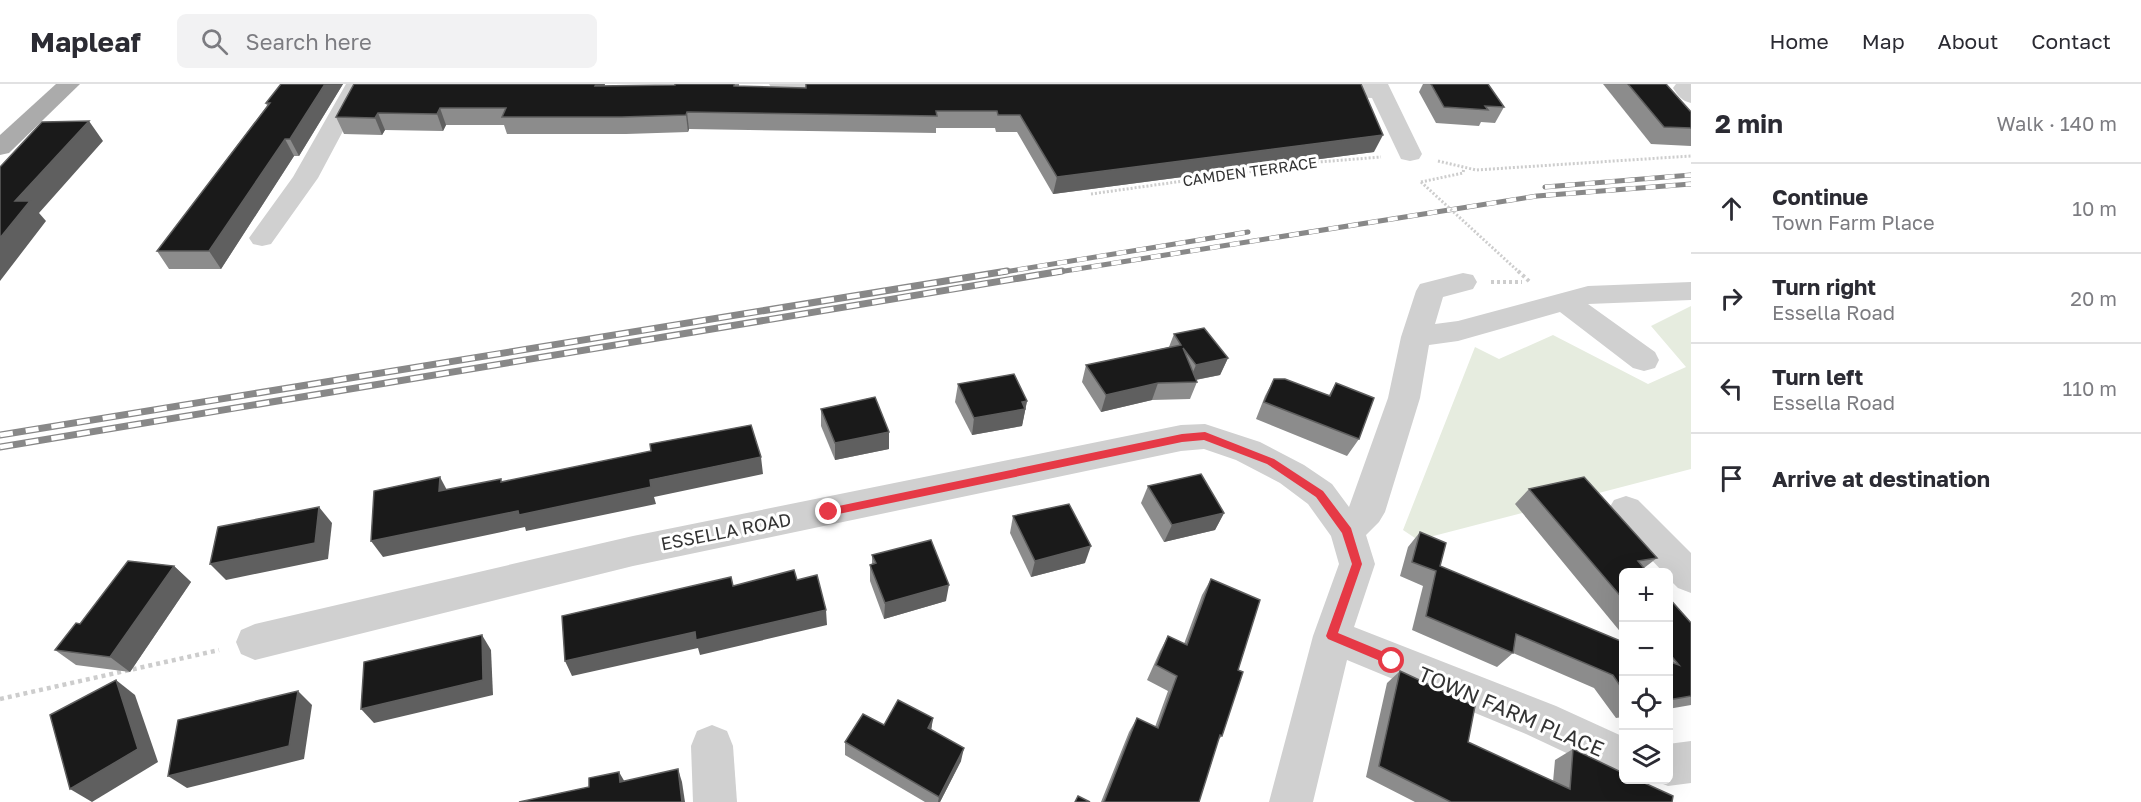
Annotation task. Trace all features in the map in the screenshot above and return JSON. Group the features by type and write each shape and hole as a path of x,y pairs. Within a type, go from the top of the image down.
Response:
{"main road":[{"path":"0,148 69,84"}],"street":[{"path":"262,238 305,178 357,84"},
{"path":"780,84 872,87"},
{"path":"1298,90 1379,87 1410,154"},
{"path":"1347,531 1367,512 1404,398 1416,338 1430,291 1463,282"},
{"path":"1416,338 1458,331 1588,295 1691,291"},
{"path":"1564,301 1644,360"},
{"name":"ESSELLA ROAD","path":"255,642 633,551 1182,438 1205,436 1271,462 1320,494 1347,531 1357,564 1332,636 1317,705 1291,802"},
{"path":"1626,510 1691,577"},
{"name":"TOWN FARM PLACE","path":"1332,636 1541,720 1619,757"},
{"path":"712,746 715,802"},
{"path":"1673,764 1691,762"}],"path":[{"name":"CAMDEN TERRACE","path":"1091,194 1319,162 1410,154 1464,168"},
{"path":"1463,282 1530,282 1421,182 1463,173 1464,168 1476,170 1691,156"},
{"path":"0,699 255,642"}],"shaded area":[{"path":"1691,306 1691,469 1418,540 1403,530 1475,347 1499,359 1553,335 1648,384 1686,367 1651,326"}],"building":[{"path":"281,84 325,84 290,139 285,139 209,251 157,251 270,103 266,103"},
{"path":"354,84 596,84 595,86 734,84 734,86 806,88 806,84 1361,84 1383,135 1057,177 1020,115 998,115 997,111 936,111 937,116 687,112 686,115 622,117 502,117 506,108 440,108 437,114 378,113 375,118 336,117"},
{"path":"1431,84 1488,84 1504,107 1485,106 1488,110 1444,107"},
{"path":"1628,84 1666,84 1691,112 1691,128 1664,127"},
{"path":"89,121 15,201 30,201 0,238 0,167 42,122"},
{"path":"1204,328 1228,358 1196,365 1183,348 1197,382 1158,383 1106,395 1086,365 1181,345 1174,334"},
{"path":"1014,374 1027,401 1022,402 1025,409 974,418 958,384"},
{"path":"1274,379 1285,379 1330,396 1336,383 1374,398 1359,439 1264,402"},
{"path":"875,397 889,432 835,443 821,409"},
{"path":"751,425 761,457 650,480 651,487 519,515 518,511 371,541 374,491 440,477 439,491 501,479 501,482 651,451 650,444"},
{"path":"1201,474 1224,513 1172,525 1148,486"},
{"path":"1584,477 1657,558 1638,561 1644,568 1619,568 1619,594 1529,489"},
{"path":"1069,504 1091,546 1035,561 1013,516"},
{"path":"319,507 315,543 210,564 218,527"},
{"path":"1420,532 1446,543 1440,566 1619,640 1619,684 1613,675 1516,634 1513,653 1426,616 1436,571 1412,562"},
{"path":"931,540 949,585 885,603 870,565 876,563 872,555"},
{"path":"128,561 174,566 110,657 55,650 76,623 80,624"},
{"path":"794,570 797,580 817,575 826,610 696,640 695,632 565,661 562,616 731,577 733,586"},
{"path":"1211,579 1260,600 1238,670 1243,672 1199,802 1104,802 1137,718 1158,728 1177,676 1156,665 1168,636 1187,645"},
{"path":"1673,603 1691,623 1691,696 1673,699 1673,663 1679,665 1673,658"},
{"path":"482,635 483,680 361,709 364,662"},
{"path":"1400,671 1475,706 1468,742 1570,789 1573,749 1619,771 1619,784 1647,784 1673,796 1672,802 1451,802 1379,766"},
{"path":"116,680 138,749 70,789 50,715"},
{"path":"298,691 289,746 168,776 178,720"},
{"path":"898,700 933,718 928,728 964,748 939,797 845,742 863,714 884,725"},
{"path":"678,769 682,802 519,802 589,787 589,778 619,772 620,782"},
{"path":"1078,796 1090,802 1075,802"}],"railway":[{"path":"1545,187 1691,175"},
{"path":"1052,273 1537,196 1691,184"},
{"path":"998,273 1248,232"},
{"path":"0,435 1007,271"},
{"path":"0,447 1062,271"}],"route":[{"path":"829,512 1011,472 1182,438 1205,436 1248,451 1271,462 1320,494 1347,531 1357,564 1332,636 1392,661"}]}
